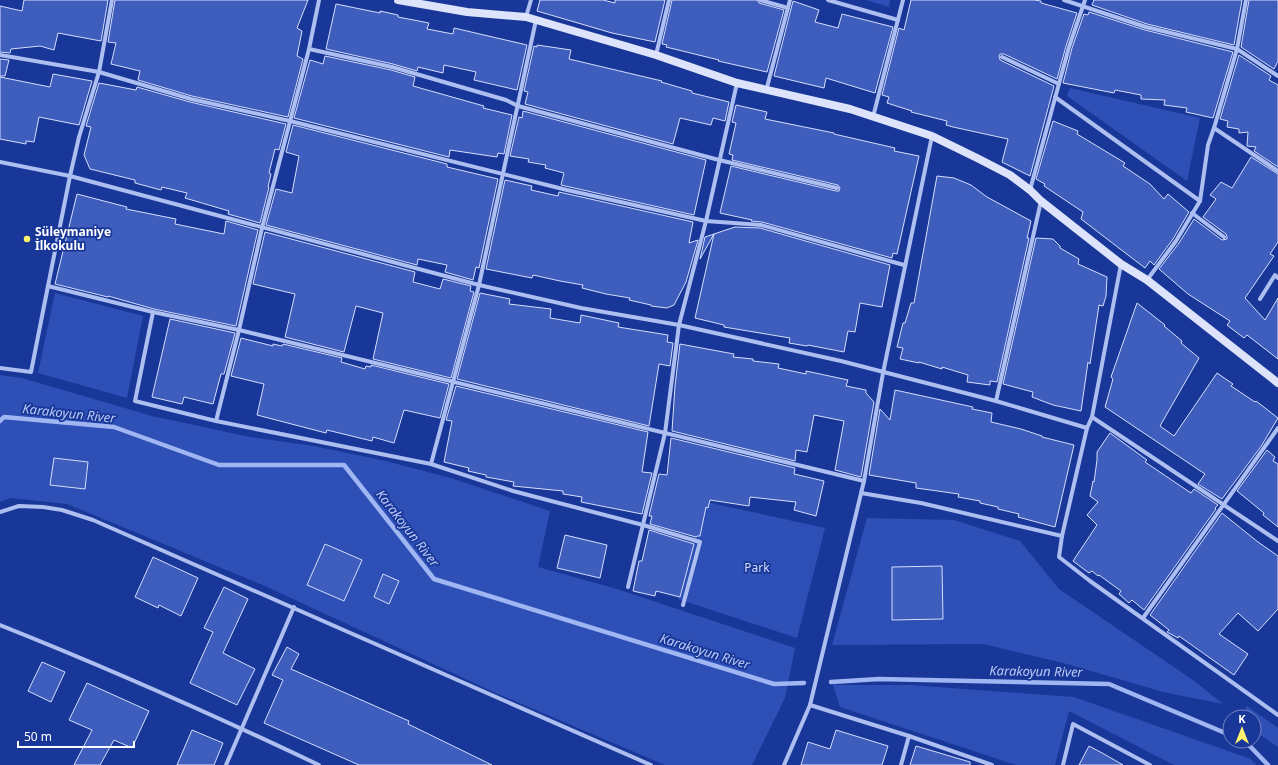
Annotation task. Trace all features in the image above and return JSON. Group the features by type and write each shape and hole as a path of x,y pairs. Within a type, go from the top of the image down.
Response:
{"street":[{"path":"0,368 31,372 70,176 99,72 112,0"},
{"path":"216,421 239,330 262,228 309,49 319,0"},
{"path":"398,0 425,3 467,12 526,17 656,55 737,83 850,110 932,136 1010,175 1121,264 1147,280 1278,383"},
{"path":"526,17 531,0"},
{"path":"656,55 669,0"},
{"path":"760,0 788,8"},
{"path":"766,91 790,0"},
{"path":"828,0 898,20"},
{"path":"873,117 903,0"},
{"path":"1064,0 1146,26 1237,49 1278,76"},
{"path":"1030,190 1059,84 1085,0"},
{"path":"1147,280 1176,241 1200,201 1208,145 1237,49 1246,0"},
{"path":"432,464 478,285 536,20"},
{"path":"309,49 392,67 506,100 518,106 719,160 838,188"},
{"path":"0,55 99,72 191,99 290,121 568,190 706,221 761,225 904,265"},
{"path":"1002,57 1059,84"},
{"path":"628,587 665,433 680,325 706,221 737,83"},
{"path":"1056,97 1200,201"},
{"path":"1214,128 1278,171"},
{"path":"784,765 810,705 864,481 904,265 932,136"},
{"path":"0,162 70,176 478,285 581,308 680,325 841,361 996,401 1087,428"},
{"path":"996,401 1041,201"},
{"path":"1192,213 1224,237"},
{"path":"1121,264 1092,417 1087,428 1062,536 1059,557 1090,581 1278,715"},
{"path":"1260,299 1274,275 1278,278"},
{"path":"48,286 153,312 239,330 864,481"},
{"path":"153,312 134,401 216,421 432,464 513,491 643,525 700,542 682,605"},
{"path":"1092,417 1278,541"},
{"path":"1143,618 1278,428"},
{"path":"861,493 921,503 1062,536"},
{"path":"0,512 19,506 43,507 62,510 85,517 294,607 651,765"},
{"path":"226,765 294,607"},
{"path":"0,625 55,647 242,728 319,765"},
{"path":"810,705 909,736 992,765"},
{"path":"1063,765 1073,724 1150,765"},
{"path":"901,765 909,736"}],"green space":[{"path":"866,0 890,0 889,7"},
{"path":"1070,88 1200,118 1187,181 1067,96"},
{"path":"55,293 143,316 127,398 38,373"},
{"path":"0,375 22,378 152,416 250,437 314,446 386,461 454,479 550,511 538,567 617,589 795,648 785,698 752,765 665,765 498,694 265,586 67,504 11,498 0,502"},
{"name":"Park","path":"702,501 825,528 797,638 678,599"},
{"path":"867,518 954,520 1020,541 1059,589 1193,680 1223,704 1163,692 1067,664 983,644 832,645"},
{"path":"833,685 910,685 1074,697 1251,759 1256,765 1174,765 1069,711 1055,765 1016,765 840,707"},
{"path":"1262,717 1278,728 1278,747 1262,736"}],"building":[{"path":"24,0 108,0 101,41 58,33 54,50 40,46 11,49 10,53 0,52 0,6 22,11"},
{"path":"115,0 308,0 297,28 302,31 297,56 303,59 288,117 192,96 138,80 140,71 111,64 116,43 108,42"},
{"path":"540,0 603,0 615,3 615,0 665,0 655,42 612,33 537,11"},
{"path":"672,0 757,0 759,3 784,10 767,72 718,61 719,60 666,47 667,45 662,44"},
{"path":"911,0 1034,0 1077,13 1057,79 1004,54 1000,54 999,56 1000,60 1054,86 1030,176 1002,162 1008,139 946,125 947,121 911,112 912,111 887,103 889,97 882,95 899,28 904,30"},
{"path":"1094,0 1242,0 1234,45 1147,24 1092,5"},
{"path":"1249,0 1278,0 1278,61 1274,69 1241,47"},
{"path":"793,1 819,10 815,22 838,28 842,14 893,27 875,93 826,78 824,88 774,76"},
{"path":"336,4 380,13 380,11 398,15 398,17 429,23 427,29 453,34 454,28 527,45 517,90 474,80 476,72 444,65 443,73 418,67 417,71 326,49"},
{"path":"1089,12 1145,30 1233,52 1213,118 1186,112 1187,108 1164,105 1165,100 1141,99 1141,95 1115,90 1114,93 1063,83 1072,48 1084,14 1088,15"},
{"path":"537,45 571,50 569,59 662,81 661,82 692,91 692,93 729,102 725,121 713,118 711,125 680,118 673,144 525,104 528,92 524,91 534,46 537,47"},
{"path":"1239,55 1271,76 1269,80 1278,85 1278,167 1254,151 1256,147 1247,146 1248,132 1239,133 1239,129 1227,127 1228,121 1220,119"},
{"path":"325,56 391,70 415,77 413,86 484,106 483,108 512,115 504,154 498,153 497,157 450,150 449,157 294,118 310,60 323,64"},
{"path":"0,59 9,60 5,76 0,76"},
{"path":"53,74 92,81 79,125 39,117 34,142 26,141 26,144 0,139 0,77 50,87"},
{"path":"99,83 136,90 137,87 190,102 286,124 279,150 275,149 269,173 271,174 269,187 260,223 228,214 229,211 185,198 187,193 162,187 161,190 135,183 135,180 90,169 84,155 91,127 86,126"},
{"path":"736,105 767,112 765,119 834,133 895,148 894,151 919,156 897,254 893,253 892,258 762,222 751,221 752,220 720,213 731,166 836,191 839,191 840,188 838,185 732,160 733,155 729,154 736,123 732,122"},
{"path":"523,111 706,160 694,215 561,185 564,173 545,168 546,165 528,162 529,159 510,156 519,117 522,118"},
{"path":"1053,121 1078,131 1077,134 1125,163 1123,166 1150,184 1164,199 1168,194 1189,212 1173,239 1154,265 1150,261 1145,268 1081,219 1083,212 1036,179"},
{"path":"293,125 447,164 447,167 498,179 479,268 476,267 473,280 445,272 447,265 418,259 417,265 266,225 276,189 292,193 299,156 286,152"},
{"path":"1251,157 1278,174 1278,242 1270,254 1274,256 1245,298 1265,320 1278,298 1278,359 1247,335 1244,338 1227,325 1230,321 1188,294 1159,269 1179,243 1194,219 1222,240 1227,239 1226,234 1203,217 1216,199 1210,195 1221,182 1232,188"},
{"path":"937,176 954,178 971,185 987,197 1031,221 1027,238 1029,238 997,382 990,381 990,385 967,382 968,375 942,367 942,369 919,362 900,359 903,348 897,347 903,323 905,323 911,303 914,303"},
{"path":"505,180 532,186 531,190 558,196 559,192 693,222 689,243 698,240 686,282 674,305 667,308 651,306 629,300 630,298 582,288 583,285 533,275 532,278 486,269"},
{"path":"77,194 127,207 126,209 176,219 175,224 224,234 226,221 258,230 236,326 154,309 108,296 55,284"},
{"path":"735,227 760,228 890,265 882,307 860,303 855,332 848,331 844,352 789,343 790,338 724,327 724,325 695,318 714,234"},
{"path":"265,232 415,272 413,282 440,289 443,279 471,286 470,291 474,292 451,378 373,359 383,313 356,306 344,352 285,337 295,294 253,284"},
{"path":"714,234 700,259 705,237"},
{"path":"1036,238 1053,239 1060,246 1060,248 1079,259 1078,264 1107,277 1106,296 1103,306 1099,305 1090,364 1088,362 1081,411 1053,405 1032,397 1033,392 1003,384"},
{"path":"480,293 510,299 509,304 551,309 550,318 580,323 581,315 619,323 618,327 668,335 667,342 673,343 670,366 659,364 649,426 457,379"},
{"path":"1137,303 1165,325 1164,326 1182,341 1181,343 1199,358 1160,426 1174,436 1217,373 1233,384 1231,386 1255,402 1256,401 1278,418 1262,445 1222,499 1198,484 1205,474 1105,407 1113,379 1111,377"},
{"path":"170,319 235,333 224,374 221,374 213,404 184,397 182,404 152,397"},
{"path":"241,338 273,346 273,344 282,346 283,344 342,358 341,362 365,369 366,366 371,367 371,365 449,384 440,418 404,410 394,443 373,437 372,441 327,430 326,433 257,415 264,384 231,376"},
{"path":"680,344 734,354 733,357 779,364 778,368 806,374 806,371 848,380 846,386 866,390 866,393 874,402 861,477 835,470 844,421 814,415 807,452 796,450 795,461 672,431"},
{"path":"456,386 648,432 642,472 652,473 642,514 581,502 582,497 563,494 563,491 513,486 514,482 486,477 486,475 468,471 469,468 444,462 452,421 446,420"},
{"path":"895,390 973,407 972,409 992,413 991,422 1021,429 1042,437 1074,445 1055,527 1018,517 1019,514 980,503 980,501 958,497 959,494 916,488 916,483 869,475 880,409 890,420"},
{"path":"1110,433 1147,460 1145,462 1191,493 1194,489 1218,505 1144,610 1132,600 1129,603 1119,594 1121,591 1099,575 1098,576 1092,571 1089,573 1073,561 1097,525 1087,515 1098,502 1090,496 1093,481 1094,482 1097,452"},
{"path":"671,438 795,468 794,474 824,481 816,516 794,510 796,502 750,497 749,506 710,500 708,508 706,507 700,536 696,537 650,524 652,516 649,516 659,474 667,475"},
{"path":"1267,450 1275,457 1273,461 1278,464 1278,527 1263,515 1264,513 1237,491"},
{"path":"54,458 88,462 85,489 50,485"},
{"path":"1222,513 1278,556 1278,609 1258,631 1238,613 1219,634 1248,654 1234,675 1179,636 1178,638 1167,632 1169,630 1150,615"},
{"path":"649,530 694,544 680,597 656,591 655,596 633,591 639,561 642,561"},
{"path":"565,535 607,545 600,578 557,568"},
{"path":"325,544 362,560 344,601 307,585"},
{"path":"153,557 198,578 181,616 159,605 158,608 135,597"},
{"path":"942,566 943,619 892,620 892,567"},
{"path":"383,574 399,581 389,604 374,597"},
{"path":"224,587 248,599 223,653 255,669 237,705 190,683 213,632 204,628"},
{"path":"287,647 299,654 291,669 409,721 408,724 492,765 359,765 264,723 283,680 272,675"},
{"path":"42,662 65,672 51,702 28,691"},
{"path":"87,683 149,711 132,748 114,740 100,765 74,765 92,730 69,720"},
{"path":"192,730 223,743 214,765 177,765"},
{"path":"836,730 888,746 882,765 801,765 808,742 830,749"},
{"path":"916,746 970,762 970,765 910,765"},
{"path":"1089,746 1104,754 1123,765 1079,765"}],"waterway":[{"name":"Karakoyun River","path":"0,421 4,417 114,427 219,465 344,465 434,579 774,684 804,683"},
{"name":"Karakoyun River","path":"831,682 879,679 1109,684 1222,732"},
{"name":"Karakoyun River","path":"1253,749 1268,765"}],"place":[{"name":"Süleymaniye İlkokulu","path":"27,239"}]}
